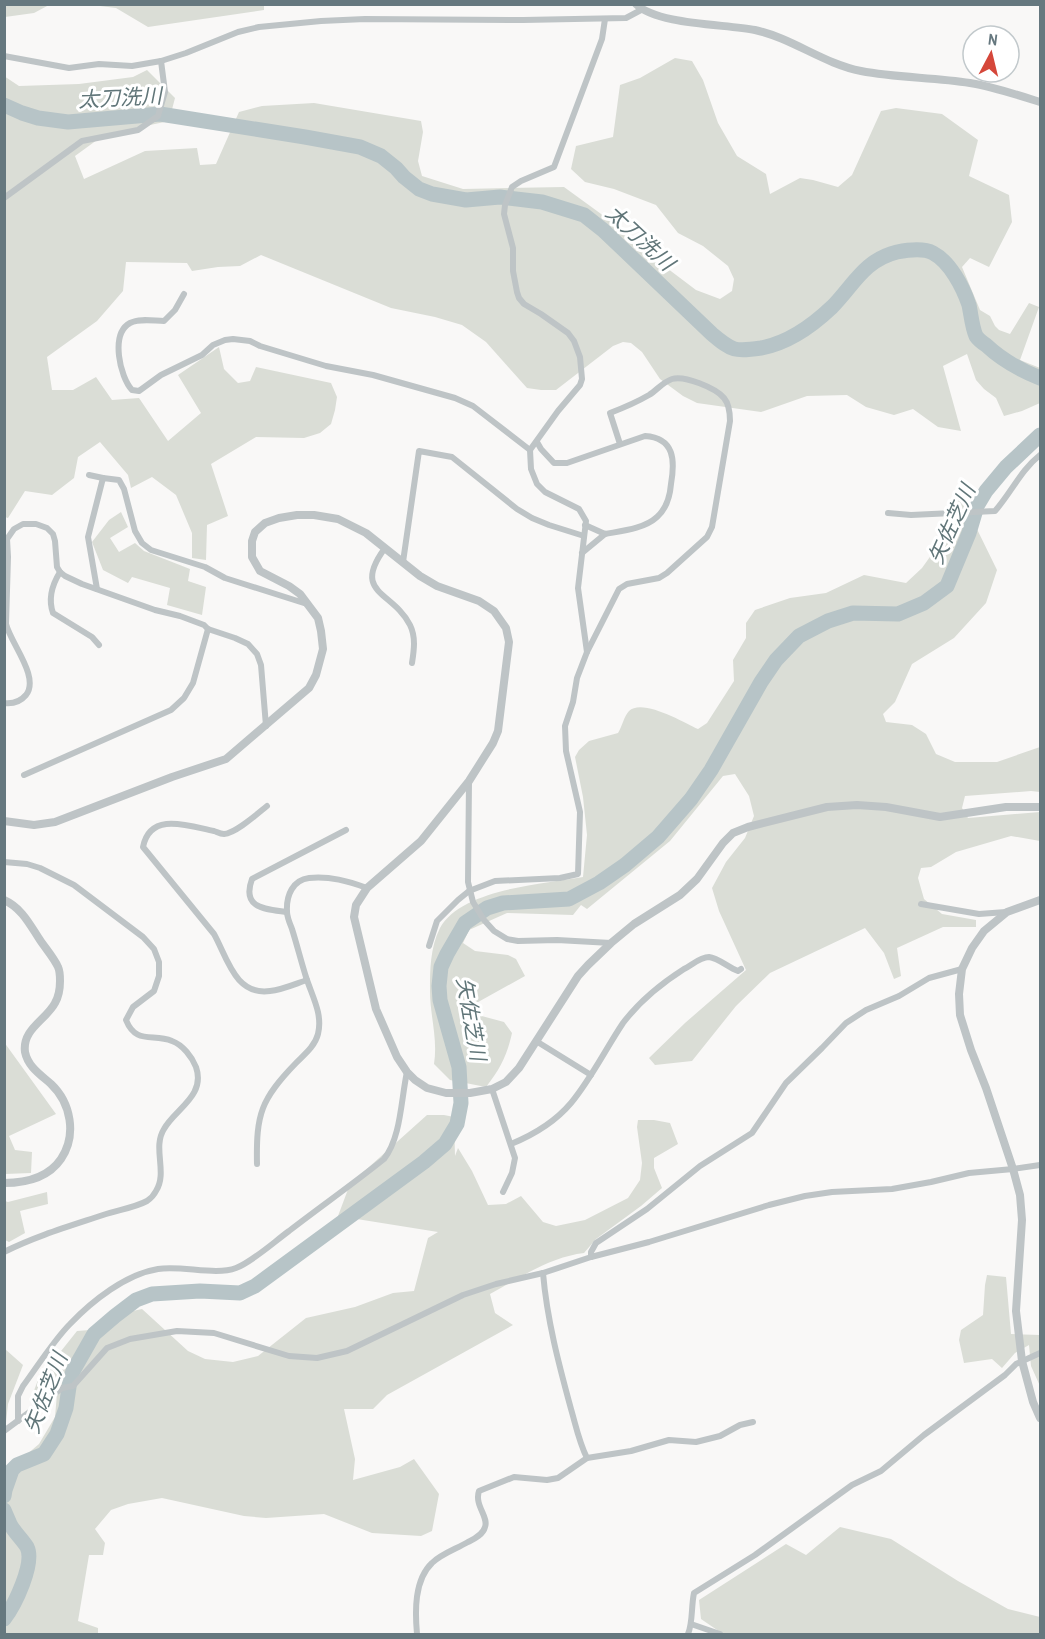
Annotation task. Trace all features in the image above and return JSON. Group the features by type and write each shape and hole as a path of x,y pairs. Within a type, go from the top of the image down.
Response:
{"street":[{"path":"4,56 69,68 99,64 132,66 161,61 238,32 259,27 365,20 626,18 639,7 662,18 755,30 861,71 970,83 1041,102"},
{"path":"587,652 578,588 586,521 579,509 545,492 537,484 531,469 530,450 580,385 581,365 574,341 568,333 524,304 519,298 513,271 513,248 504,214 512,187 554,167 602,39 605,19"},
{"path":"4,198 82,141 138,130 158,116 165,92 161,61"},
{"path":"184,294 176,310 164,321 140,321 126,328 119,345 119,359 127,384 132,390 139,391 160,375 202,355 213,345 225,340 250,341 326,366 374,375 455,398 473,406 530,450"},
{"path":"429,946 437,921 469,891 495,881 560,878 578,874 580,812 566,751 565,726 573,702 577,678 587,652 619,589 627,584 659,578 667,573 707,537 712,527 730,421 730,410 725,399 716,391 686,379 669,380 650,394 610,413 620,444"},
{"path":"537,442 554,463 567,463 645,436 664,442 671,450 673,458 670,489 664,508 656,518 643,525 604,534 582,553"},
{"path":"403,562 419,451 452,457 517,509 549,525 584,536"},
{"path":"888,513 911,515 995,511 1041,454"},
{"path":"89,475 119,480 124,489 135,531 142,543 151,550 205,567 225,578 308,604"},
{"path":"97,589 87,537 103,478"},
{"path":"4,821 34,825 55,822 226,759 309,688 316,675 323,649 318,618 300,594 260,571 252,558 252,541 255,532 265,524 279,518 297,515 338,519 366,533 420,576 437,586 479,601 494,611 506,628 509,642 498,730 485,758 421,841 367,888 356,904 354,917 376,1009 397,1056 407,1072 427,1088 446,1093 470,1092 492,1089 506,1082 519,1068 578,976 634,924 680,895 697,879 733,833 827,807 886,807 940,817 1006,807 1041,807"},
{"path":"4,703 10,704 22,699 29,690 30,678 6,624 8,557 6,539 14,529 23,524 36,524 47,528 53,534 57,567 60,572 74,580 155,610 180,616 248,644 257,654 261,665 266,726"},
{"path":"585,525 604,534"},
{"path":"385,548 373,566 371,574 373,583 410,625 414,644 412,663"},
{"path":"60,572 52,587 53,613 92,637 99,645"},
{"path":"24,775 171,710 184,698 193,683 208,629"},
{"path":"469,781 468,882 473,902 484,920 494,931 507,939 611,943"},
{"path":"267,806 236,829 224,834 164,823 152,828 145,836 143,847 214,934 234,976 246,987 269,992 307,980"},
{"path":"287,912 260,908 251,899 249,887 252,879 346,830"},
{"path":"4,862 27,864 56,875 74,885 143,937 154,949 159,962 159,976 154,991 133,1007 126,1020 130,1030 138,1035 171,1040 191,1057 197,1070 197,1083 192,1098 164,1129 160,1137 160,1180 157,1191 149,1200 68,1227 4,1252"},
{"path":"257,1164 257,1129 267,1099 279,1081 311,1048 317,1039 320,1027 320,1017 287,912 289,894 294,884 303,879 325,876 367,888"},
{"path":"4,900 16,905 58,968 60,990 55,1003 31,1029 26,1039 25,1052 30,1064 52,1085 64,1101 70,1116 68,1144 53,1170 34,1180 4,1183"},
{"path":"921,904 979,914 1007,912 1041,900"},
{"path":"1007,912 984,931 972,948 962,969 960,1015 1014,1169 1020,1195 1022,1220 1016,1311 1022,1361 1033,1401 1041,1418"},
{"path":"511,1144 534,1133 572,1102 634,1010 669,979 701,958 708,957 738,971 741,969"},
{"path":"591,1257 596,1243 647,1209 700,1166 752,1133 786,1083 846,1023 866,1010 898,996 929,978 962,969"},
{"path":"536,1041 591,1075"},
{"path":"18,1421 18,1396 23,1386 70,1324 121,1283 138,1274 158,1269 223,1271 236,1268 267,1248 384,1159 390,1152 394,1140 407,1072"},
{"path":"492,1089 515,1158 512,1173 503,1192"},
{"path":"4,1431 62,1388 73,1386 107,1348 129,1339 177,1331 214,1333 289,1356 317,1358 347,1351 463,1294 543,1274 591,1257 650,1242 769,1204 832,1192 892,1189 969,1173 1041,1165"},
{"path":"543,1274 545,1301 561,1375 580,1445 587,1458"},
{"path":"687,1635 691,1624 694,1593 755,1555 852,1485 881,1471 924,1435 1022,1361 1041,1353"},
{"path":"417,1635 416,1604 420,1582 429,1565 478,1537 486,1527 477,1496 479,1491 514,1477 547,1480 558,1478 587,1458 630,1451 669,1440 696,1442 720,1436 740,1425 753,1422"},
{"path":"691,1624 720,1635"}],"shaded area":[{"path":"264,4 264,10 148,27 116,8 92,5"},
{"path":"4,5 49,5 34,13 5,17"},
{"path":"675,58 692,61 703,80 718,123 737,156 766,174 770,194 800,178 838,187 852,175 881,111 896,108 942,114 978,140 969,176 1009,195 1012,222 989,267 970,258 962,267 980,310 990,316 999,330 1010,334 1029,303 1039,307 1020,360 1040,368 1040,403 1004,416 996,398 976,380 967,354 943,366 961,431 938,427 913,409 894,415 866,407 847,395 807,396 761,412 697,403 660,379 642,352 631,343 623,342 613,346 556,390 527,388 486,342 462,325 391,308 261,255 240,266 192,271 187,263 126,262 123,291 97,321 47,357 52,390 73,390 96,377 112,400 139,398 168,441 201,413 178,375 219,347 224,369 238,383 250,381 256,367 331,383 337,397 331,424 320,433 304,438 256,437 211,464 228,516 207,525 206,560 192,558 192,533 176,495 152,477 131,488 128,475 100,442 78,457 74,478 52,495 25,491 8,518 5,517 4,76 19,86 79,84 133,77 147,70 175,98 169,121 122,131 97,140 75,156 84,179 145,151 197,148 200,165 216,164 239,112 262,106 314,103 421,121 423,132 418,161 422,176 463,189 564,187 608,219 643,250 696,290 720,299 732,291 734,279 728,266 703,246 678,233 656,205 614,189 585,182 571,169 576,146 613,137 620,85 640,78"},
{"path":"955,496 967,500 973,521 997,570 986,603 954,638 912,664 895,702 883,714 886,722 912,725 926,734 936,754 955,762 997,762 1040,747 1040,792 965,796 962,808 968,818 1040,812 1040,841 1011,836 956,852 931,867 921,868 918,878 924,899 942,914 976,920 976,927 943,927 897,948 901,976 894,979 884,953 865,928 770,973 736,1006 692,1061 655,1065 649,1058 746,970 719,911 712,888 726,862 745,838 754,816 749,796 735,774 723,776 670,841 587,909 581,905 573,915 507,913 469,930 463,943 475,951 508,955 516,959 525,976 471,1006 478,1015 504,1022 512,1033 508,1049 499,1068 486,1087 450,1080 434,1064 435,1046 430,975 432,951 440,928 451,915 484,897 504,890 583,877 587,835 583,797 575,757 579,750 589,741 618,733 627,713 635,708 643,707 663,712 698,729 707,723 734,681 733,660 746,638 746,623 755,610 790,598 826,593 864,575 906,583 922,568 952,526"},
{"path":"121,512 128,527 110,538 119,552 135,543 144,551 190,569 188,581 206,587 202,615 167,605 170,588 132,577 128,583 103,570 92,542 109,520"},
{"path":"4,1042 56,1114 9,1136 15,1150 32,1152 31,1173 5,1174"},
{"path":"427,1115 454,1117 455,1156 458,1148 488,1205 506,1204 521,1196 543,1222 556,1226 585,1220 628,1198 640,1180 642,1163 638,1120 670,1123 678,1144 654,1158 654,1168 662,1188 596,1239 584,1253 547,1264 490,1294 495,1313 513,1325 387,1395 373,1409 344,1409 355,1459 353,1480 400,1467 414,1459 439,1494 432,1531 421,1536 372,1533 324,1514 266,1518 244,1516 162,1498 128,1504 111,1510 95,1529 105,1543 103,1555 89,1555 78,1621 98,1628 98,1634 5,1634 5,1473 39,1444 55,1417 58,1382 32,1396 38,1380 77,1331 103,1329 128,1312 142,1309 188,1351 205,1359 233,1362 258,1356 306,1318 355,1307 393,1293 414,1291 428,1238 438,1232 338,1216 350,1184"},
{"path":"47,1192 48,1204 20,1211 25,1233 9,1242 5,1240 5,1201"},
{"path":"987,1275 1006,1277 1011,1334 1040,1335 1040,1386 1031,1366 1029,1345 1015,1353 1002,1368 992,1359 964,1363 959,1340 961,1330 983,1315"},
{"path":"5,1349 23,1365 8,1404 5,1431"},
{"path":"840,1527 891,1539 1008,1609 1040,1617 1040,1634 723,1634 701,1619 699,1600 786,1544 806,1555"}],"waterway":[{"name":"太刀洗川","path":"4,105 38,118 68,122 160,114 360,147 381,156 419,189 432,194 466,200 500,197 542,202 584,215 603,230 712,334 729,347 739,350 771,346 800,333 832,307 867,267 876,261 897,252 929,251 945,262 959,283 969,305 977,337 1005,360 1040,378"},
{"name":"矢佐芝川","path":"4,1496 12,1470 17,1465 44,1454 57,1434 66,1408 73,1371 94,1334 115,1316 136,1300 152,1294 200,1291 240,1293 255,1286 424,1162 445,1144 457,1124 461,1103 459,1067 440,1000 439,986 441,967 465,923 487,908 503,903 569,899 599,883 625,865 658,837 691,799 711,770 761,682 776,660 799,636 828,621 853,613 898,614 924,603 947,586 969,533 977,506 986,491 1006,467 1040,435"},
{"name":"矢佐芝川","path":"4,1510 29,1554 23,1584 4,1619"}]}
